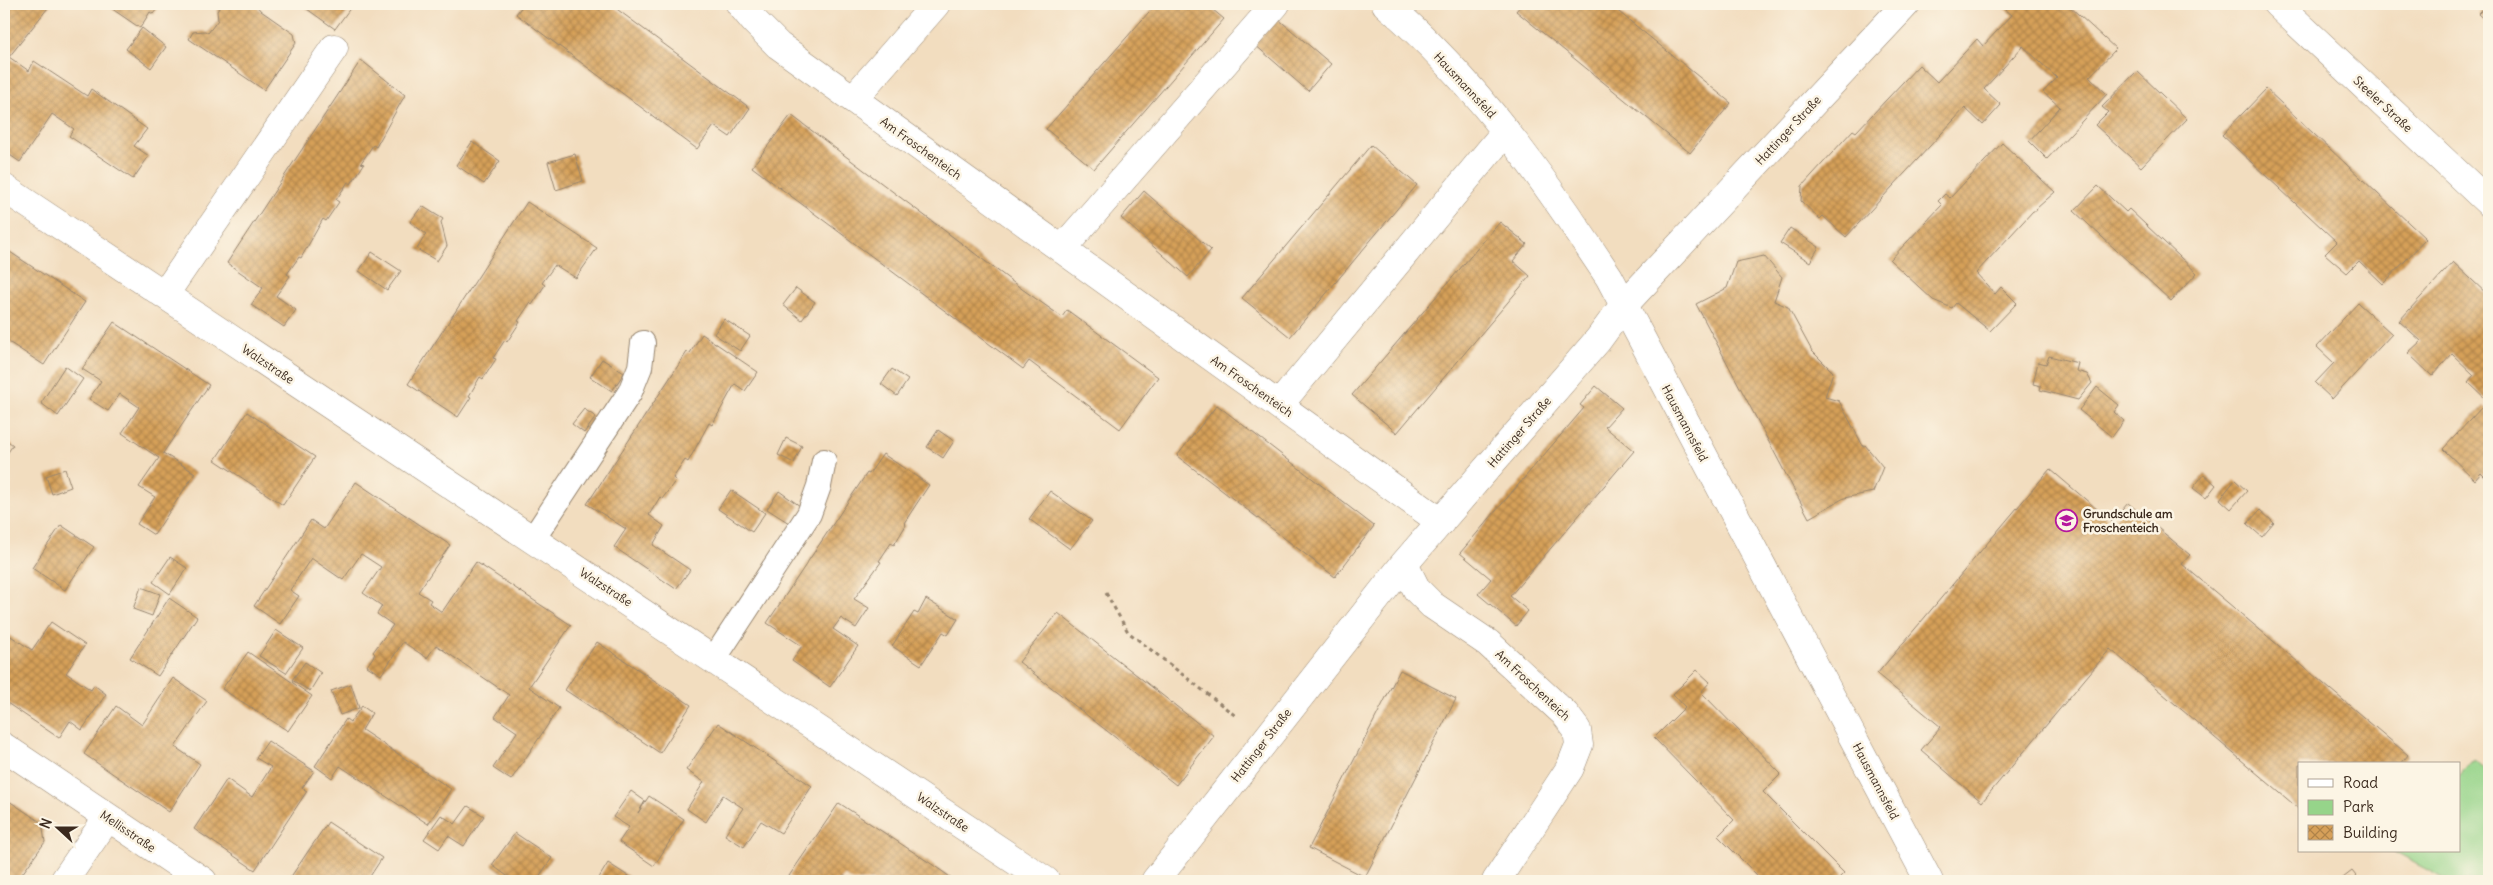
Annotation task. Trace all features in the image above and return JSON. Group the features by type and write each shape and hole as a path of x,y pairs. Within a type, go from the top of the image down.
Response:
{"street":[{"name":"Am Froschenteich","path":"740,4 755,22 778,44 1441,522"},
{"path":"853,99 936,4"},
{"path":"1062,249 1276,4"},
{"name":"Hausmannsfeld","path":"1386,4 1468,86 1506,131 1573,223 1609,278 1622,306 1929,881"},
{"name":"Hattinger Straße","path":"1155,881 1404,564 1598,340 1622,306 1906,4"},
{"name":"Steeler Straße","path":"2277,4 2489,203"},
{"path":"165,294 334,48"},
{"path":"1279,405 1506,131"},
{"name":"Walzstraße","path":"4,188 714,658 1046,881"},
{"name":"Am Froschenteich","path":"1404,564 1417,590 1427,600 1449,618 1488,644 1565,714 1577,730 1579,745 1570,768 1496,881"},
{"name":"Mellisstraße","path":"4,748 203,881"},
{"path":"64,881 108,817"}],"lane":[{"path":"532,539 630,392 640,367 643,342"},
{"path":"714,658 809,514 819,486 824,461"}],"path":[{"path":"1106,593 1128,632 1265,739"}],"green space":[{"path":"2473,760 2489,772 2489,881 2448,881 2394,852 2460,852 2460,775"}],"building":[{"path":"4,4 51,4 9,57 29,71 34,61 87,96 91,89 147,129 134,146 149,156 133,179 69,136 74,129 52,114 20,162 4,151"},
{"path":"105,4 161,4 153,14 150,12 140,28"},
{"path":"222,4 255,4 261,11 294,34 296,43 264,90 189,39 193,32 205,31 208,33 218,20 217,11"},
{"path":"300,4 346,4 351,7 335,29"},
{"path":"524,4 610,4 750,108 730,137 714,126 697,149 516,14"},
{"path":"1156,4 1206,4 1224,19 1094,169 1046,129"},
{"path":"1522,4 1609,4 1731,103 1690,153 1516,11"},
{"path":"1999,4 2067,4 2116,49 2089,77 2107,94 2047,159 2029,141 2060,107 2043,92 2057,78 2023,46 1984,89 2001,105 1983,125 1965,108 1846,237 1823,216 1820,219 1801,201 1802,186 1853,130 1856,132 1919,65 1937,82 1977,39 1983,46 2012,15"},
{"path":"2489,4 2489,24 2478,14"},
{"path":"1277,18 1331,64 1308,91 1254,44"},
{"path":"142,28 166,47 151,68 126,49"},
{"path":"361,60 405,95 376,147 373,145 361,163 364,164 351,184 348,182 336,200 339,202 326,221 323,219 301,258 299,257 287,274 290,276 276,296 296,310 284,327 251,305 263,288 227,263"},
{"path":"2137,71 2187,119 2141,167 2095,125 2108,112 2102,107"},
{"path":"2266,89 2426,239 2383,284 2359,261 2347,273 2325,254 2337,242 2222,135"},
{"path":"791,115 1022,289 1062,317 1067,310 1158,377 1120,429 1029,361 1023,369 752,167"},
{"path":"472,142 500,161 484,184 456,165"},
{"path":"2002,143 2055,192 2036,211 2033,211 1976,273 1995,294 2001,287 2017,303 1990,331 1956,303 1952,308 1933,300 1890,260 1942,205 1938,201 1945,194 1950,198"},
{"path":"1371,145 1417,185 1290,337 1242,298"},
{"path":"575,154 583,181 556,190 548,162"},
{"path":"2098,186 2126,212 2129,209 2197,273 2171,301 2074,211"},
{"path":"1144,191 1211,250 1188,277 1121,218"},
{"path":"527,202 597,248 576,278 555,265 542,283 545,285 532,305 530,303 507,342 505,340 493,358 496,359 483,379 480,377 469,396 471,397 458,417 408,384"},
{"path":"422,206 443,219 441,222 447,246 437,261 417,249 426,234 410,222"},
{"path":"1500,222 1527,244 1513,261 1530,276 1397,433 1352,395"},
{"path":"1790,228 1819,247 1810,262 1780,243"},
{"path":"4,248 85,302 44,365 4,339"},
{"path":"372,252 401,271 387,290 359,271"},
{"path":"1764,256 1782,277 1774,301 1788,307 1812,351 1833,372 1825,397 1839,401 1863,446 1865,445 1883,467 1873,492 1844,498 1809,518 1696,304 1727,288 1736,262"},
{"path":"2453,262 2489,296 2489,402 2468,382 2474,375 2452,354 2432,376 2408,353 2421,341 2399,321"},
{"path":"796,288 815,302 802,320 783,305"},
{"path":"2358,303 2392,334 2332,399 2315,383 2334,363 2317,347"},
{"path":"724,319 750,336 740,351 714,334"},
{"path":"114,322 209,385 163,453 195,473 154,535 137,524 155,497 139,487 159,458 122,433 139,407 120,394 108,411 89,399 101,381 82,369"},
{"path":"702,334 758,372 745,391 735,384 712,425 709,423 688,462 685,460 673,478 676,480 662,499 660,497 649,515 664,526 653,545 690,570 676,589 614,547 626,529 587,504 687,352 690,353"},
{"path":"2049,356 2078,363 2076,371 2087,374 2092,383 2078,400 2040,390 2041,386 2033,384 2038,362 2046,364"},
{"path":"602,359 624,373 612,391 590,377"},
{"path":"65,366 83,379 58,416 41,403"},
{"path":"892,369 908,380 897,396 881,384"},
{"path":"1596,386 1622,408 1605,427 1634,451 1510,596 1528,611 1516,626 1478,594 1491,579 1460,553 1584,408 1580,405"},
{"path":"2097,387 2119,405 2114,412 2124,421 2112,437 2079,410"},
{"path":"1217,405 1374,526 1335,577 1177,456"},
{"path":"2483,406 2489,412 2489,481 2481,473 2475,480 2443,449"},
{"path":"584,409 596,417 584,433 572,424"},
{"path":"247,412 315,457 283,505 215,460"},
{"path":"938,430 954,441 943,458 927,447"},
{"path":"4,438 13,445 4,458"},
{"path":"786,438 802,446 794,463 778,455"},
{"path":"883,454 929,485 904,523 906,525 894,545 891,543 879,561 881,562 854,599 869,608 856,628 841,618 833,629 858,646 830,687 792,661 802,646 767,623 867,473 869,474"},
{"path":"65,469 71,487 52,494 46,476"},
{"path":"2050,469 2112,522 2128,503 2190,555 2182,564 2408,755 2403,762 2298,762 2298,808 2110,649 1982,802 1921,750 1941,727 1877,674"},
{"path":"2204,474 2216,485 2206,498 2193,488"},
{"path":"2235,480 2247,491 2231,509 2220,499"},
{"path":"356,482 450,545 418,592 431,600 429,603 442,612 476,562 571,625 529,687 559,708 511,780 493,768 517,732 495,717 509,695 436,645 427,658 403,642 381,675 367,666 375,654 373,652 393,625 377,614 382,606 363,593 381,567 361,554 343,580 311,558 290,590 299,596 280,624 254,606 311,520 324,529"},
{"path":"731,490 765,513 752,532 718,509"},
{"path":"779,491 800,506 789,523 767,509"},
{"path":"1050,491 1092,521 1070,549 1029,519"},
{"path":"2260,510 2274,523 2262,537 2247,524"},
{"path":"61,525 94,547 65,590 32,568"},
{"path":"170,557 187,568 170,594 153,582"},
{"path":"141,587 160,594 152,616 133,609"},
{"path":"169,598 197,617 158,676 130,658"},
{"path":"926,599 958,619 948,635 943,632 921,665 892,646 914,612 918,614"},
{"path":"1058,613 1214,736 1176,785 1019,662"},
{"path":"51,622 85,645 66,673 91,690 94,685 106,694 82,730 70,721 59,738 4,701 4,637 6,633 32,650"},
{"path":"276,630 303,648 286,673 259,656"},
{"path":"597,642 691,705 660,753 565,690"},
{"path":"248,652 312,696 288,731 222,689"},
{"path":"305,662 321,673 310,691 292,680"},
{"path":"1400,670 1456,699 1365,877 1309,848"},
{"path":"1697,670 1710,682 1701,692 1781,774 1763,792 1844,873 1836,881 1763,881 1718,836 1734,820 1654,738 1685,707 1673,694"},
{"path":"173,678 207,701 175,747 200,764 169,812 84,754 116,706 142,725"},
{"path":"351,684 359,708 340,715 331,691"},
{"path":"362,706 372,713 362,730 451,789 428,824 340,766 332,778 315,766 346,719 350,722"},
{"path":"718,723 812,786 781,833 761,821 744,847 725,835 743,808 723,795 706,822 687,809 704,782 686,770"},
{"path":"268,741 314,771 302,788 307,791 255,870 194,829 227,779 252,797 271,767 256,758"},
{"path":"631,791 645,801 638,813 649,796 684,819 654,866 619,842 629,827 613,817"},
{"path":"6,799 42,823 45,842 17,881 4,881 4,802"},
{"path":"839,803 956,881 853,881 844,875 840,881 796,881 789,876"},
{"path":"468,806 484,816 464,846 448,836 439,849 424,839 441,815 455,824"},
{"path":"328,822 382,858 367,881 288,881"},
{"path":"515,833 552,858 536,881 514,881 492,865"},
{"path":"608,863 628,876 624,881 597,881"},
{"path":"2352,871 2360,881 2339,881"}],"place":[{"name":"Grundschule am Froschenteich","path":"2067,520"}]}
